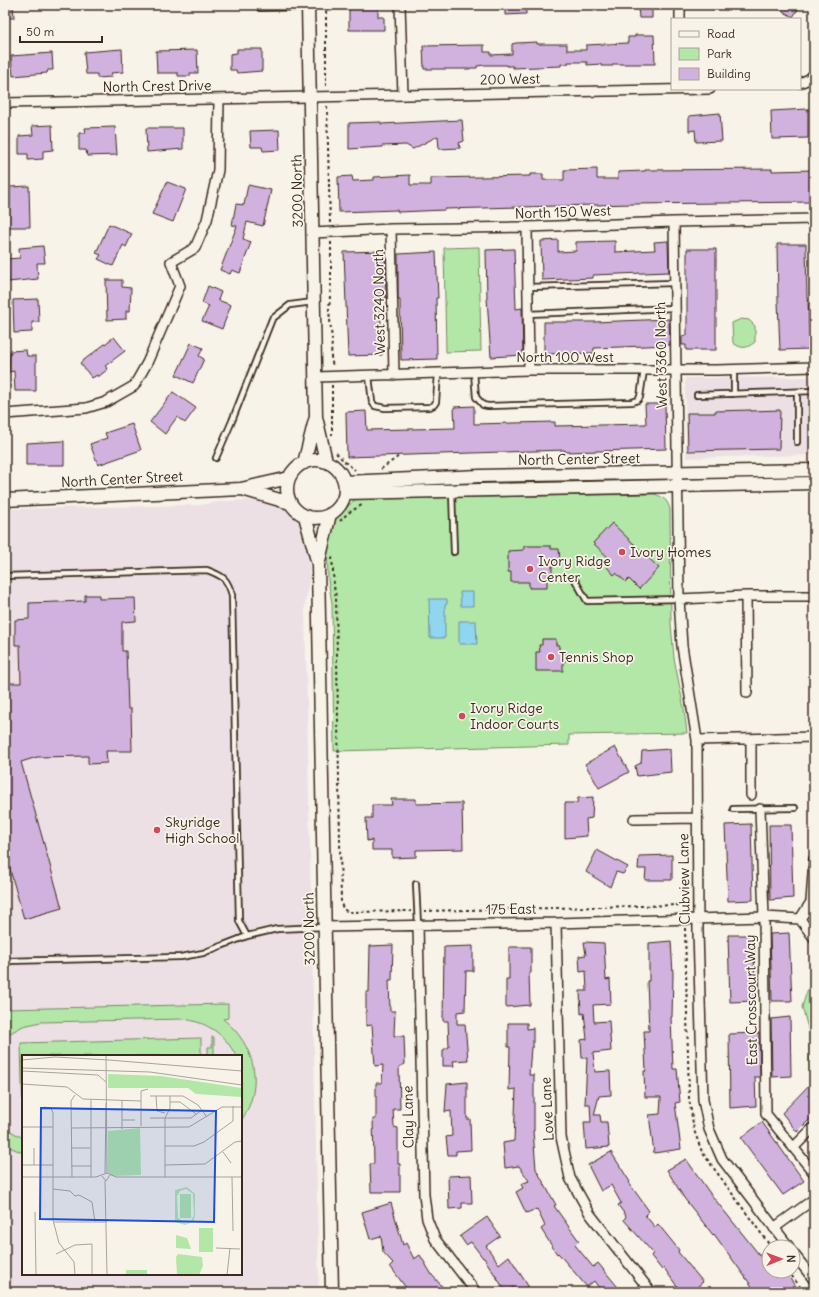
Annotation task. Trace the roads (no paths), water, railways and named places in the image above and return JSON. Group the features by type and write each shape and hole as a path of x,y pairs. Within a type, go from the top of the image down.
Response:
{"street":[{"path":"400,5 403,95"},
{"path":"680,5 680,18"},
{"name":"3200 North","path":"308,6 315,302 316,417"},
{"path":"801,83 809,79 814,74"},
{"name":"200 West","path":"310,97 671,89"},
{"name":"North Crest Drive","path":"5,102 310,97"},
{"path":"5,414 86,408 106,402 134,386 147,363 180,286 170,262 195,248 207,220 218,170 219,99"},
{"name":"North 150 West","path":"313,232 814,219"},
{"name":"West 3360 North","path":"674,222 674,308 678,487"},
{"path":"527,227 529,370"},
{"name":"West 3240 North","path":"392,229 394,375"},
{"name":"North 100 West","path":"316,377 529,370 734,370 814,367"},
{"path":"316,417 326,461"},
{"path":"304,462 316,417"},
{"path":"318,565 336,510 343,502 345,487 341,473 335,466 326,461 314,459 304,462 294,470 289,478 286,490 290,503 298,512 305,516 317,519 333,519"},
{"name":"North Center Street","path":"345,487 480,476 814,470"},
{"path":"241,489 289,478"},
{"path":"345,487 452,491 814,483"},
{"name":"Clubview Lane","path":"678,487 679,600 682,646 697,740 702,1100 709,1129 722,1159 783,1239"},
{"path":"241,489 290,503"},
{"name":"North Center Street","path":"5,500 241,489"},
{"path":"305,516 318,565"},
{"name":"3200 North","path":"318,565 332,1292"},
{"path":"746,596 747,693"},
{"path":"679,600 746,596 814,596"},
{"path":"697,740 814,737"},
{"path":"751,739 751,795"},
{"name":"East Crosscourt Way","path":"760,809 764,917 766,1114 814,1173"},
{"path":"634,819 697,818"},
{"path":"814,859 811,902 800,919 814,938"},
{"name":"175 East","path":"324,927 556,923 699,918 764,917 800,919"},
{"name":"Love Lane","path":"556,923 561,1137 570,1178 590,1214 651,1292"},
{"name":"Clay Lane","path":"418,925 424,1195 427,1219 435,1238 476,1292"},
{"path":"794,1147 814,1128"},
{"path":"774,1228 814,1199"},
{"path":"801,1263 814,1280"}],"lane":[{"path":"260,8 308,6"},
{"path":"528,287 674,283"},
{"path":"216,458 272,319 290,305 315,302"},
{"path":"528,314 674,308"},
{"path":"474,372 476,397 483,405 488,406 632,402 638,400 640,397 644,370"},
{"path":"734,370 734,394"},
{"path":"369,376 372,402 375,406 385,408 430,407 436,402 438,374"},
{"path":"698,395 814,391"},
{"path":"797,392 798,442"},
{"path":"452,491 454,552"},
{"path":"5,576 207,570 221,575 228,583 232,595 239,921 247,936"},
{"path":"575,580 587,601 679,600"},
{"path":"733,809 795,808"},
{"path":"416,884 418,925"},
{"path":"5,961 181,957 203,953 247,936 277,929 324,927"}],"water":[{"path":"460,592 473,592 473,606 461,606"},
{"path":"429,599 447,599 447,604 445,605 445,638 430,638"},
{"path":"459,621 476,621 477,644 459,644"}],"place":[{"name":"Ivory Homes","path":"622,552"},
{"name":"Ivory Ridge Center","path":"530,569"},
{"name":"Tennis Shop","path":"551,657"},
{"name":"Ivory Ridge Indoor Courts","path":"462,716"},
{"name":"Skyridge High School","path":"157,830"}]}
